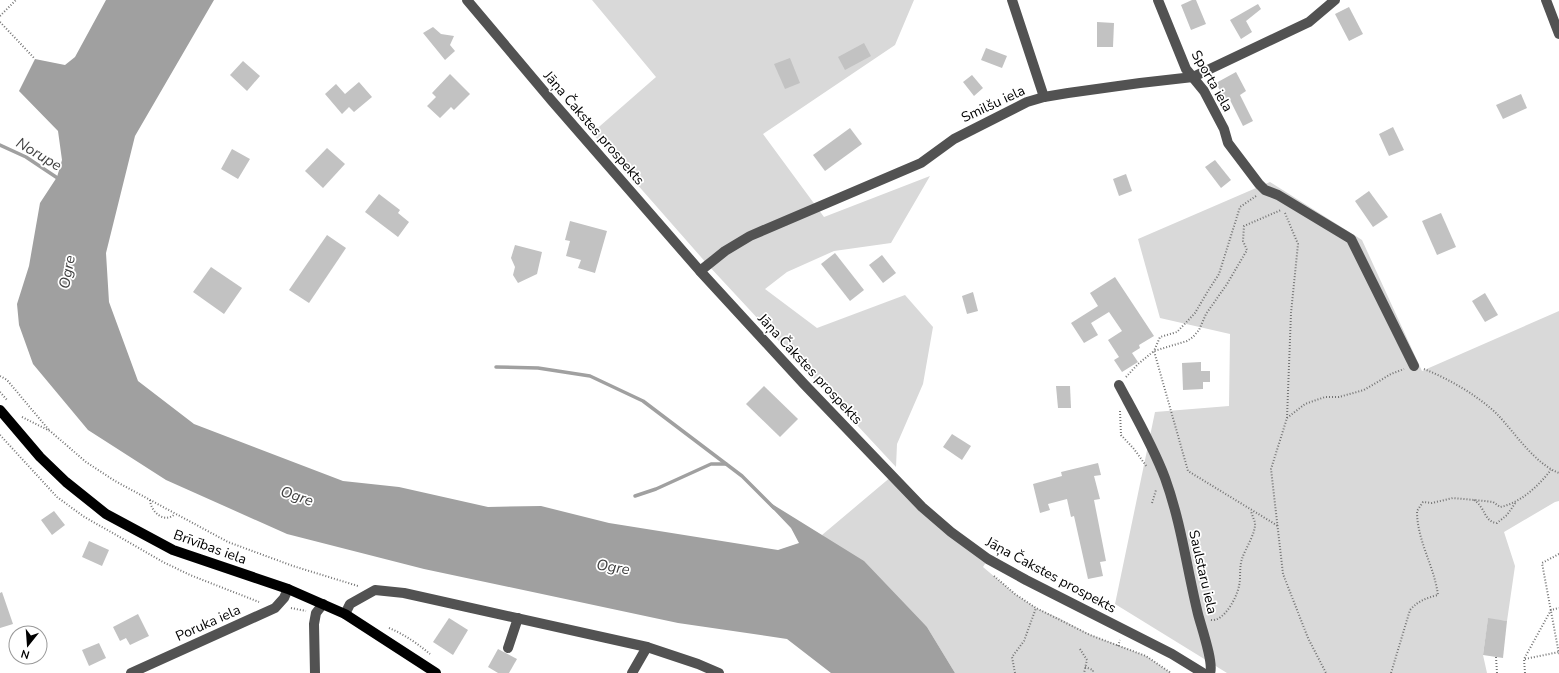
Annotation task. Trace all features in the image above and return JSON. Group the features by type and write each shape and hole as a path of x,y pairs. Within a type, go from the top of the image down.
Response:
{"main road":[{"name":"Brīvības iela","path":"0,410 40,457 66,482 106,514 173,550 288,589 345,614 436,673"}],"street":[{"name":"Jāņa Čakstes prospekts","path":"467,0 552,101 700,271 804,384 922,506 951,532 988,559 1026,580 1172,654 1202,673"},
{"path":"1012,0 1044,97"},
{"name":"Sporta iela","path":"1158,0 1186,69 1204,91 1224,129 1228,143 1265,190"},
{"name":"Smilšu iela","path":"700,271 725,251 750,236 921,163 961,135 1027,102 1044,97 1193,77 1309,22 1335,0"},
{"path":"1546,0 1559,34"},
{"path":"1265,190 1278,195 1351,239 1414,366"},
{"name":"Saulstaru iela","path":"1119,385 1165,478 1182,538 1209,658 1210,673"},
{"name":"Poruka iela","path":"131,673 275,608 284,598 288,589"},
{"path":"345,614 350,604 375,590 404,593 647,647 698,664 719,673"},
{"path":"315,673 314,624 316,613 323,604"},
{"path":"508,648 518,618"},
{"path":"632,673 647,647"}],"path":[{"path":"0,16 16,0"},
{"path":"0,22 35,59"},
{"path":"1265,190 1240,207 1219,274 1195,313 1177,332 1160,337 1154,351 1188,472 1278,526"},
{"path":"1119,385 1138,364 1154,351 1187,341 1193,337 1199,330 1206,314 1247,250 1243,241 1244,226 1284,209 1298,244 1291,313 1287,418 1271,469 1283,574 1308,638 1326,673"},
{"path":"1287,418 1305,404 1325,397 1339,397 1364,390 1391,374 1414,366 1452,382 1488,406 1534,455 1551,470 1559,473"},
{"path":"0,376 7,380 50,431 86,462 115,481 228,542 349,584 375,590"},
{"path":"0,392 9,402"},
{"path":"1126,397 1120,399 1119,407 1121,436 1134,449 1148,467"},
{"path":"21,417 50,431"},
{"path":"1391,673 1410,610 1415,604 1438,594 1436,580 1419,535 1417,511 1423,502 1432,503 1453,498 1493,502 1500,507 1517,501 1538,487 1551,470"},
{"path":"1152,503 1156,494 1157,486"},
{"path":"150,500 153,512 158,516 166,518 175,514"},
{"path":"1474,500 1481,505 1491,522 1497,523 1507,515 1517,501"},
{"path":"1198,613 1201,617 1214,621 1225,613 1235,598 1239,589 1242,558 1255,524 1251,510"},
{"path":"1524,659 1559,653 1542,563 1559,554"},
{"path":"1014,673 1012,657 1024,641 1036,608 1090,635 1146,656 1171,673"},
{"path":"1525,673 1524,659 1550,610 1559,608"},
{"path":"1080,649 1087,660 1084,673"},
{"path":"1496,657 1497,673"},
{"path":"1085,667 1093,670 1093,673"}],"shaded area":[{"path":"592,0 914,0 895,45 763,134 824,217 930,176 891,243 834,251 787,272 765,289 817,328 905,295 933,327 923,384 897,444 896,467 708,265 592,133 656,77"},
{"path":"1270,182 1362,240 1422,371 1559,311 1559,501 1504,532 1515,566 1507,621 1488,619 1483,655 1487,673 1227,673 1115,604 1155,412 1229,406 1230,334 1160,318 1138,239"},
{"path":"892,476 988,559 983,567 1015,594 1036,608 1089,634 1146,656 1171,673 955,673 927,627 822,535"}],"water":[{"name":"Ogre","path":"106,0 214,0 135,136 106,253 109,302 138,381 194,424 343,481 399,487 488,507 541,506 609,523 778,550 799,543 791,528 770,506 772,504 864,561 927,627 955,673 831,673 787,639 678,623 424,569 287,534 166,480 88,430 33,364 19,325 17,304 29,266 40,203 57,177 62,160 58,131 19,91 35,59 65,65 75,57"}],"building":[{"path":"1192,0 1196,0 1206,24 1191,30 1181,5"},
{"path":"1258,4 1261,9 1246,21 1252,32 1241,39 1230,20"},
{"path":"1349,7 1363,34 1349,41 1335,14"},
{"path":"1097,22 1114,23 1113,47 1097,47"},
{"path":"433,27 441,34 454,36 450,45 455,51 445,60 423,33"},
{"path":"864,43 871,56 845,70 838,57"},
{"path":"986,48 1007,56 1002,68 981,60"},
{"path":"790,58 800,83 785,89 774,64"},
{"path":"243,61 260,76 247,91 230,75"},
{"path":"1236,72 1246,91 1240,95 1253,121 1243,126 1230,100 1226,102 1216,83"},
{"path":"450,74 470,94 454,110 451,107 440,118 427,106 436,97 432,93"},
{"path":"972,75 983,88 974,96 963,82"},
{"path":"359,82 372,97 354,112 349,107 342,114 325,94 336,84 345,94"},
{"path":"1521,94 1527,108 1503,119 1496,105"},
{"path":"1393,127 1404,150 1389,156 1379,134"},
{"path":"850,128 862,144 825,171 813,155"},
{"path":"327,148 345,164 323,188 305,171"},
{"path":"232,149 250,159 238,179 221,169"},
{"path":"1215,160 1231,180 1221,188 1205,167"},
{"path":"1126,174 1132,191 1119,196 1113,179"},
{"path":"1369,191 1388,217 1373,227 1355,201"},
{"path":"379,194 400,210 398,213 409,222 398,237 365,212"},
{"path":"1441,213 1456,247 1437,255 1422,221"},
{"path":"570,221 607,231 595,273 578,268 581,260 566,256 570,241 565,240"},
{"path":"327,235 346,248 309,303 289,290"},
{"path":"515,245 542,252 537,274 518,283 513,275 515,267 511,258"},
{"path":"835,253 864,290 850,301 821,264"},
{"path":"882,255 896,273 883,283 869,265"},
{"path":"211,267 242,288 224,314 193,292"},
{"path":"1115,277 1154,336 1139,345 1140,348 1132,353 1138,362 1122,372 1114,360 1119,357 1108,340 1122,331 1109,312 1091,323 1098,335 1084,343 1071,323 1098,306 1090,293"},
{"path":"973,292 978,311 967,314 962,296"},
{"path":"1485,293 1498,315 1485,322 1472,301"},
{"path":"1201,362 1201,371 1210,371 1210,382 1203,382 1203,389 1183,390 1182,363"},
{"path":"764,386 798,419 780,437 746,404"},
{"path":"1056,386 1070,386 1071,408 1058,408"},
{"path":"952,434 971,446 962,460 943,447"},
{"path":"1098,463 1101,475 1094,476 1100,499 1094,500 1106,561 1100,562 1103,576 1088,579 1074,516 1071,517 1067,499 1048,504 1050,510 1040,513 1033,484 1062,476 1061,472"},
{"path":"54,511 65,525 52,535 41,520"},
{"path":"89,541 109,550 102,566 82,557"},
{"path":"2,592 13,624 0,628 0,593"},
{"path":"138,614 149,636 130,645 126,638 120,641 113,627"},
{"path":"449,618 468,630 453,655 433,642"},
{"path":"1488,618 1507,621 1503,658 1483,655"},
{"path":"99,643 106,658 89,666 82,650"},
{"path":"498,649 517,659 509,673 498,673 488,667"}],"waterway":[{"name":"Norupe","path":"0,145 26,157 59,179"},
{"path":"496,367 538,368 590,376 643,401 742,476 774,508"},
{"path":"635,496 656,489 711,464 726,464"}]}
